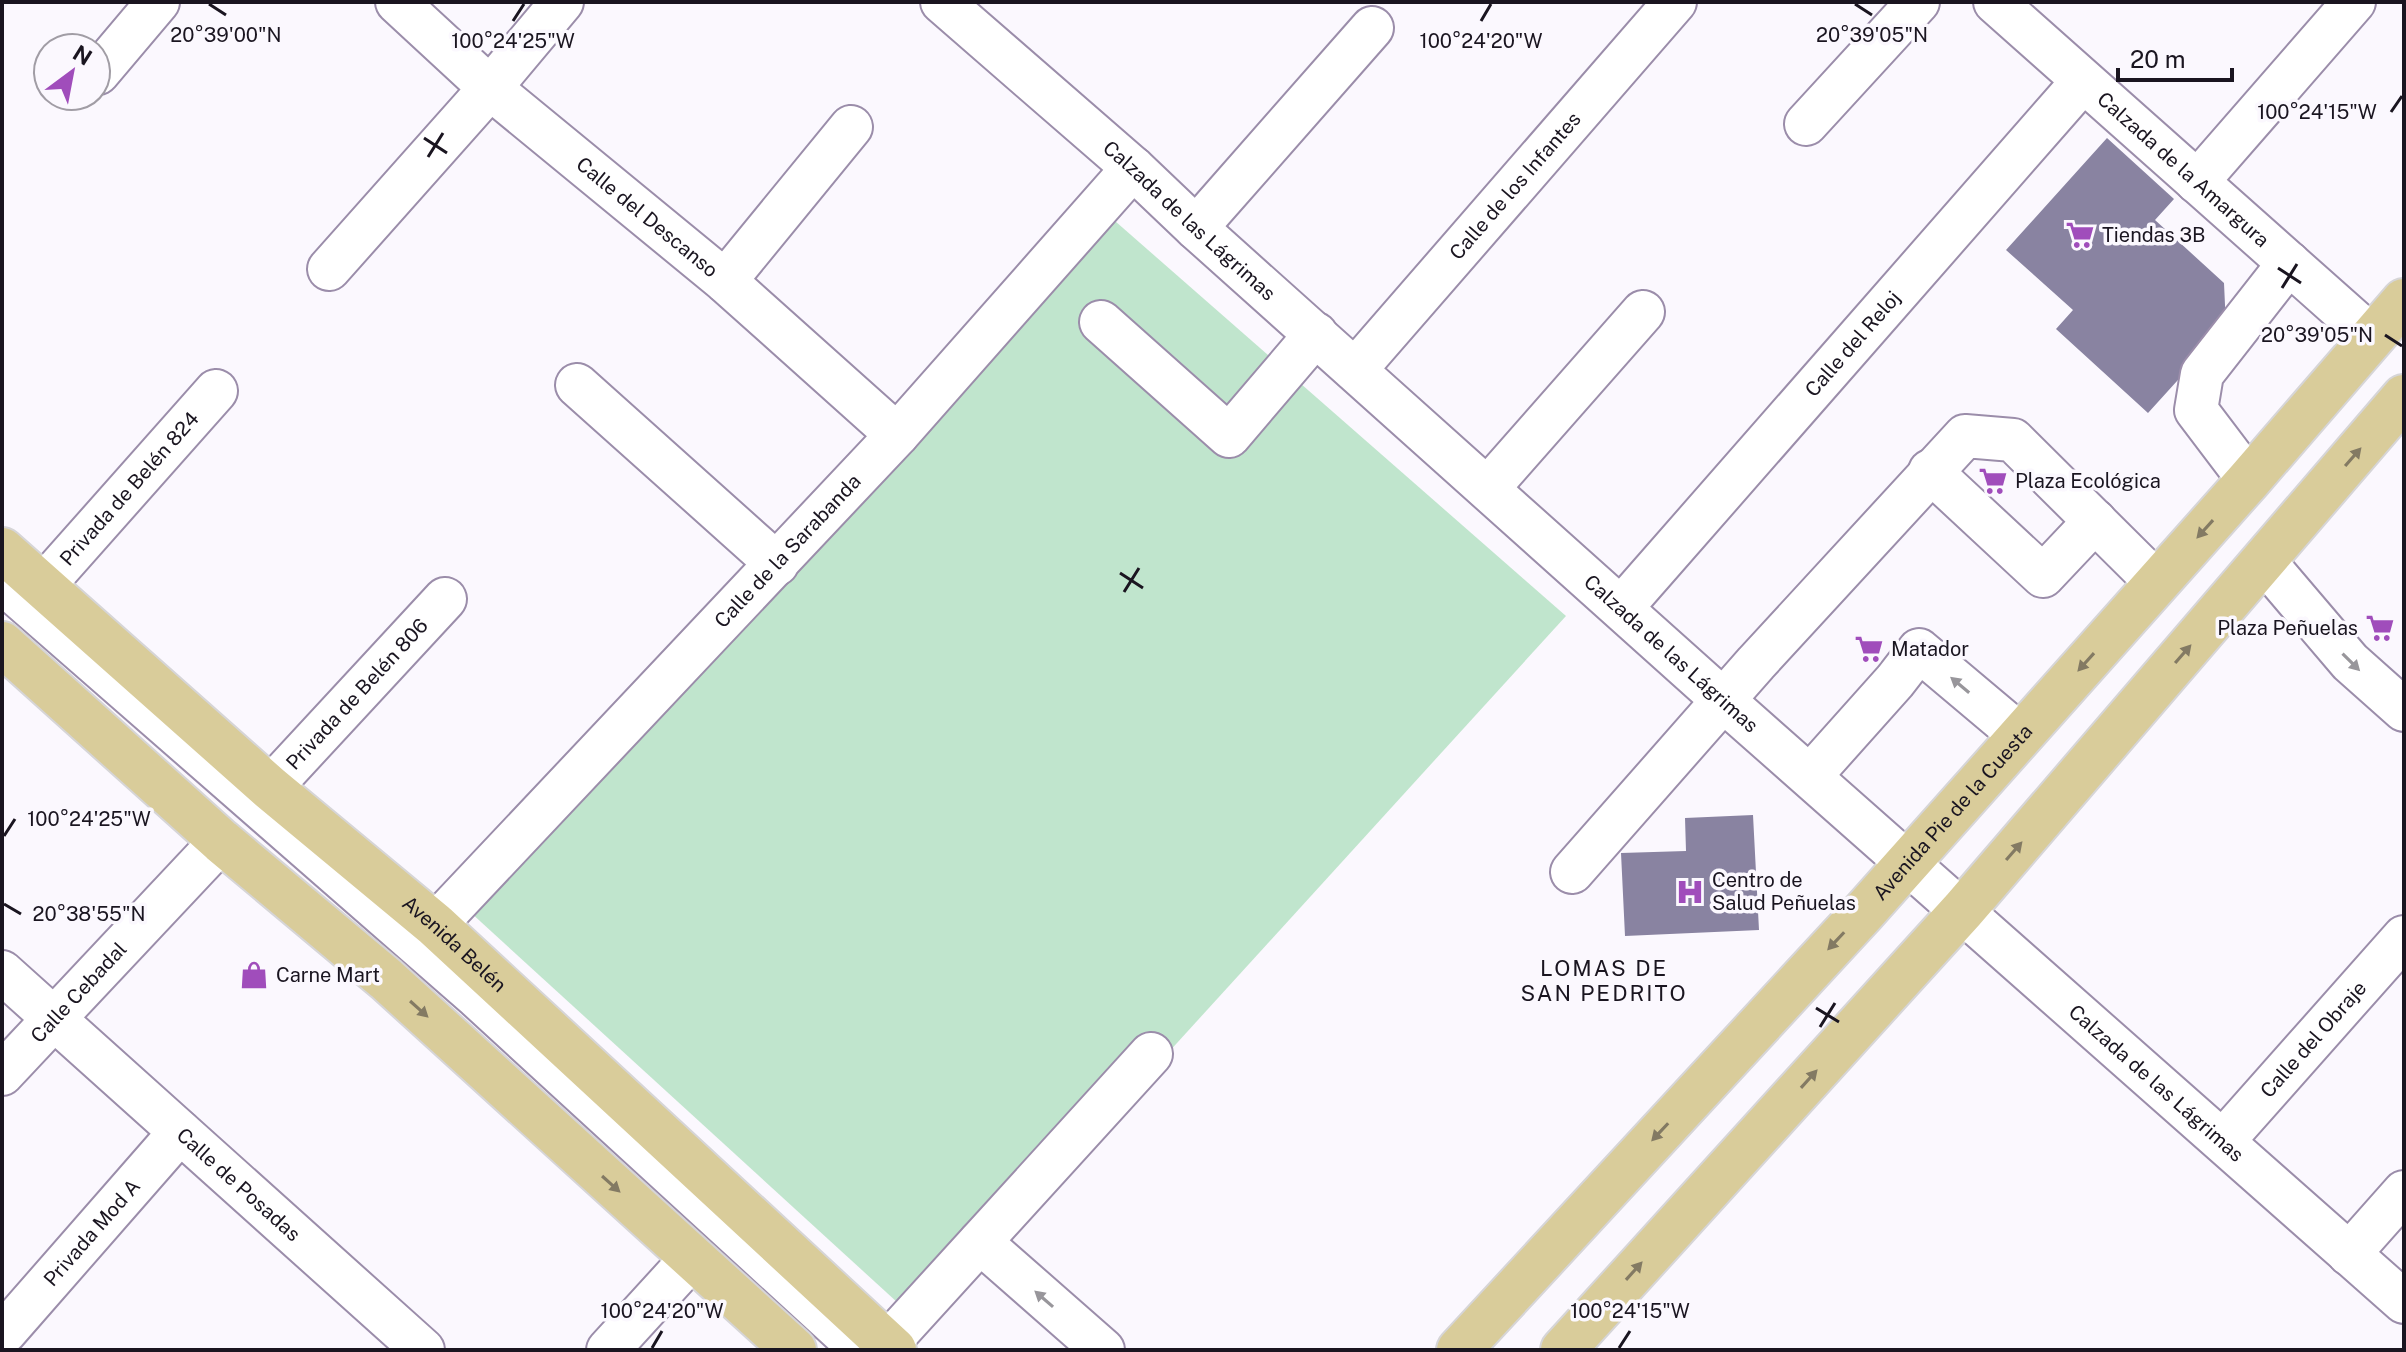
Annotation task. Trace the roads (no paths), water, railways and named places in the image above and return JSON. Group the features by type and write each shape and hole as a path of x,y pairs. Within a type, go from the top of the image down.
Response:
{"main road":[{"name":"Avenida Pie de la Cuesta","path":"1459,1350 1481,1334 1907,862 2249,480 2404,301"},
{"path":"1563,1350 1963,910 2404,397"},
{"name":"Avenida Belén","path":"2,550 22,584 435,925 881,1348"},
{"path":"2,644 221,841 386,979 794,1350"}],"street":[{"path":"112,56 158,2"},
{"name":"Calle del Descanso","path":"397,2 490,88 725,281 897,435"},
{"path":"329,269 562,2"},
{"name":"Calzada de las Lágrimas","path":"942,2 985,16 1196,228 1724,701 2404,1302"},
{"name":"Calle de los Infantes","path":"1355,370 1675,2"},
{"path":"1806,124 1918,2"},
{"name":"Calzada de la Amargura","path":"1995,2 2372,337"},
{"path":"2197,182 2354,2"},
{"path":"1196,228 1372,28"},
{"name":"Calle del Reloj","path":"1622,607 2083,81"},
{"path":"725,281 851,127"},
{"name":"Calle de la Sarabanda","path":"435,925 897,435 1133,168"},
{"path":"2249,480 2196,410 2202,374 2289,263"},
{"path":"1488,488 1643,312"},
{"path":"1101,322 1229,436 1316,334"},
{"path":"577,385 777,564"},
{"name":"Privada de Belén 824","path":"22,584 216,391"},
{"path":"1572,872 1930,471 1965,436 2013,440 2157,583"},
{"path":"1930,471 2043,576 2095,521"},
{"path":"2264,561 2350,662 2404,710"},
{"path":"22,584 477,997 881,1348 1151,1054"},
{"name":"Privada de Belén 806","path":"270,788 445,599"},
{"path":"2,614 313,888 466,1010 553,1086 615,1143 672,1206 830,1350"},
{"path":"1811,775 1919,650 2020,735"},
{"name":"Calle Cebadal","path":"2,1074 221,841"},
{"name":"Calle del Obraje","path":"2223,1141 2404,937"},
{"name":"Calle de Posadas","path":"2,972 180,1132 405,1344"},
{"name":"Privada Mod A","path":"5,1332 180,1132"},
{"path":"2349,1254 2404,1192"},
{"path":"980,1242 1103,1350"},
{"path":"608,1350 692,1258"}],"place":[{"name":"Tiendas 3B","path":"2080,235"},
{"name":"Plaza Ecológica","path":"1993,481"},
{"name":"Plaza Peñuelas","path":"2380,628"},
{"name":"Matador","path":"1869,649"},
{"name":"Centro de Salud Peñuelas","path":"1690,892"},
{"name":"Carne Mart","path":"254,975"}],"district":[{"name":"LOMAS DE SAN PEDRITO","path":"1604,980"}]}
